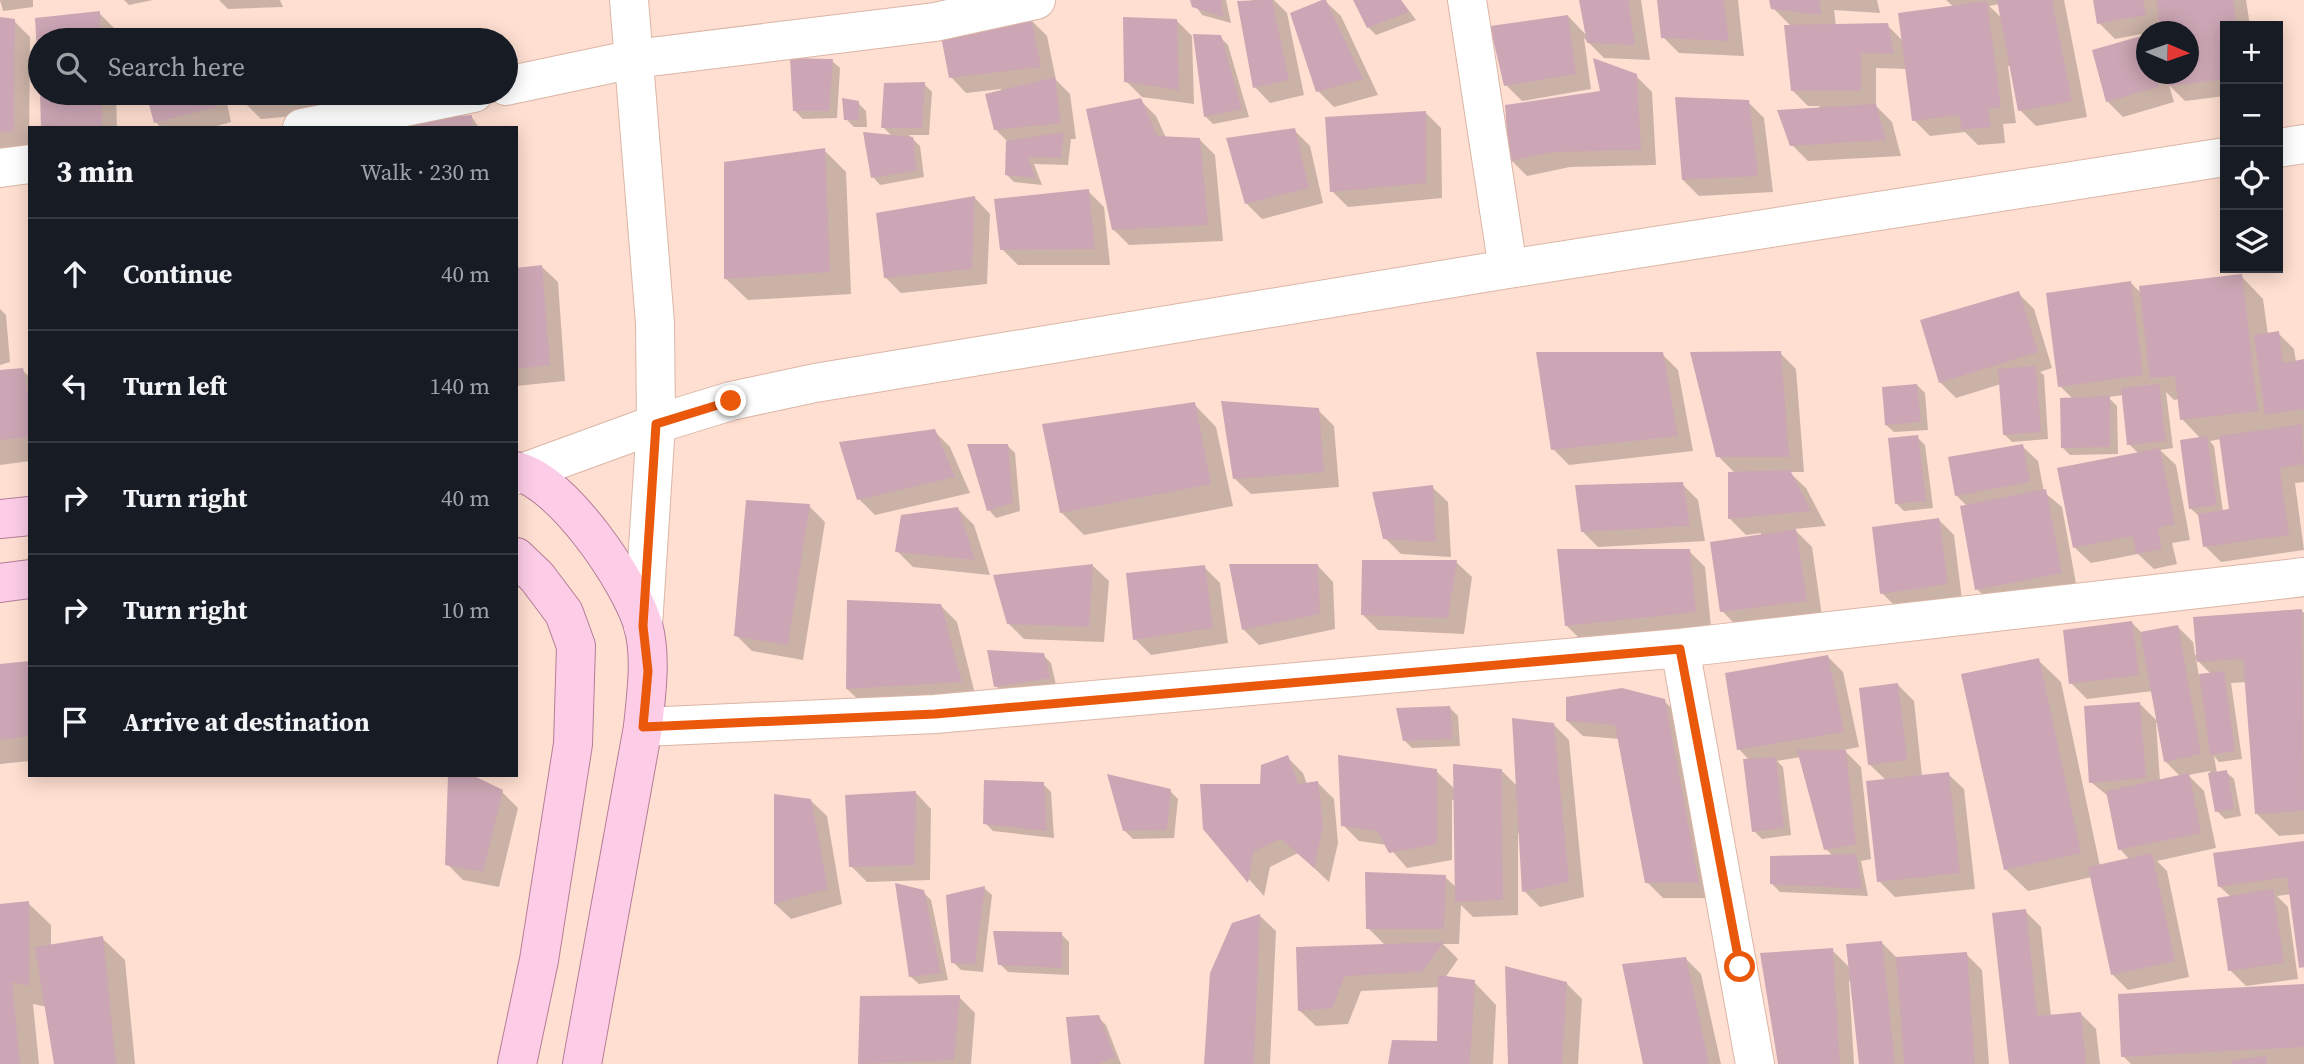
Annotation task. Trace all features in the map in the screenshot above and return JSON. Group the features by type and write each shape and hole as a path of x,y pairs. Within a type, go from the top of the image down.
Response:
{"main road":[{"path":"518,472 558,496 595,539 624,585 643,626 648,671 643,727 582,1064"},
{"path":"0,519 28,516"},
{"path":"517,1064 539,960 573,744 576,646 564,613 537,577 518,559"},
{"path":"0,583 28,579"}],"street":[{"path":"629,0 655,323 656,424 643,626"},
{"path":"518,83 634,59 935,22 1036,0"},
{"path":"1467,0 1508,269"},
{"path":"312,126 415,105"},
{"path":"2283,147 2304,144"},
{"path":"518,472 731,401 815,383 1508,269 2220,158"},
{"path":"0,168 28,164"},
{"path":"643,727 935,714 1680,649 2304,578"},
{"path":"1680,649 1755,1064"}],"building":[{"path":"1190,0 1221,0 1224,17 1192,7"},
{"path":"1272,0 1289,80 1253,88 1237,1"},
{"path":"1326,0 1363,79 1316,92 1290,13"},
{"path":"1353,0 1401,0 1409,12 1367,28"},
{"path":"1579,0 1628,0 1635,45 1587,43"},
{"path":"1657,0 1724,0 1729,41 1661,38"},
{"path":"1769,0 1820,0 1821,15 1771,9"},
{"path":"1997,0 2052,0 2072,101 2018,111"},
{"path":"2093,0 2143,0 2146,15 2097,24"},
{"path":"2156,0 2233,0 2236,21 2220,21 2220,80 2199,82 2199,21 2159,21"},
{"path":"1987,1 2001,107 1988,109 1991,127 1961,130 1960,115 1912,121 1898,13"},
{"path":"100,11 100,28 36,28 35,18"},
{"path":"1568,15 1576,74 1504,86 1490,26"},
{"path":"0,17 15,19 14,131 0,133"},
{"path":"1123,17 1177,19 1179,90 1124,82"},
{"path":"1031,18 1041,67 949,78 940,31"},
{"path":"1888,23 1894,54 1861,53 1861,91 1791,91 1784,25"},
{"path":"1193,34 1221,35 1242,109 1204,117"},
{"path":"2136,38 2136,84 2158,84 2159,87 2106,102 2092,50"},
{"path":"790,58 833,59 829,111 793,111"},
{"path":"1593,58 1637,74 1641,150 1553,152 1509,161 1505,105 1600,91"},
{"path":"1055,77 1061,123 994,130 985,94"},
{"path":"925,82 922,128 881,128 884,83"},
{"path":"1675,97 1749,100 1758,176 1682,180"},
{"path":"842,98 859,101 859,120 844,120"},
{"path":"1141,98 1157,136 1200,138 1208,225 1112,230 1086,109"},
{"path":"1876,104 1886,140 1790,146 1777,110"},
{"path":"40,105 102,105 102,126 41,126"},
{"path":"149,105 216,105 216,107 154,123"},
{"path":"1426,111 1426,183 1330,192 1325,117"},
{"path":"472,115 472,126 385,126 379,122"},
{"path":"1295,128 1309,188 1245,204 1226,138"},
{"path":"863,132 913,137 917,170 871,178"},
{"path":"1064,132 1061,158 1028,157 1036,178 1005,175 1006,141"},
{"path":"825,148 830,272 724,279 724,162"},
{"path":"1089,189 1095,249 1000,250 994,199"},
{"path":"975,196 972,269 884,278 876,213"},
{"path":"542,265 550,365 518,369 518,268"},
{"path":"2242,274 2258,411 2180,420 2175,376 2150,378 2139,286"},
{"path":"2131,281 2143,375 2058,387 2046,293"},
{"path":"2019,291 2038,352 1939,383 1920,320"},
{"path":"2279,331 2283,363 2304,359 2304,409 2265,415 2254,335"},
{"path":"1781,351 1789,457 1716,457 1690,352"},
{"path":"1536,352 1663,352 1678,436 1551,450"},
{"path":"2036,366 2041,432 2003,435 1998,369"},
{"path":"23,368 28,395 28,437 0,440 0,370"},
{"path":"1917,384 1921,422 1885,425 1882,387"},
{"path":"2159,384 2166,441 2127,445 2121,388"},
{"path":"2110,396 2110,447 2061,448 2060,398"},
{"path":"1221,401 1319,408 1324,472 1233,479"},
{"path":"1195,402 1211,484 1060,513 1042,424"},
{"path":"2302,424 2304,464 2280,468 2289,535 2203,547 2198,514 2229,509 2219,436"},
{"path":"935,429 955,477 857,500 839,442"},
{"path":"1918,435 1926,501 1895,504 1888,438"},
{"path":"2207,436 2217,505 2189,509 2180,440"},
{"path":"967,444 1008,444 1013,503 987,511"},
{"path":"2023,444 2030,482 1955,496 1948,457"},
{"path":"2160,448 2175,524 2158,528 2162,549 2136,554 2133,536 2073,548 2057,468"},
{"path":"1790,470 1811,511 1728,519 1728,472"},
{"path":"1683,482 1690,526 1581,532 1575,485"},
{"path":"1433,485 1436,542 1383,539 1372,492"},
{"path":"2046,489 2062,573 1975,590 1960,506"},
{"path":"746,500 810,504 788,645 734,636"},
{"path":"958,507 975,560 895,552 901,515"},
{"path":"1939,518 1948,584 1880,594 1872,527"},
{"path":"1796,529 1807,601 1720,612 1710,542"},
{"path":"1557,549 1690,549 1696,612 1565,626"},
{"path":"1362,560 1457,560 1448,618 1361,615"},
{"path":"1093,564 1089,627 1007,624 993,575"},
{"path":"1229,564 1318,564 1320,614 1242,630"},
{"path":"1205,565 1213,628 1133,640 1126,573"},
{"path":"847,600 941,604 962,682 846,689"},
{"path":"2302,609 2304,811 2255,814 2243,659 2197,662 2193,617"},
{"path":"2132,621 2139,675 2069,684 2063,630"},
{"path":"2178,625 2201,754 2164,762 2140,632"},
{"path":"987,650 1044,653 1050,678 994,687"},
{"path":"1828,655 1844,732 1737,750 1725,673"},
{"path":"2039,658 2081,853 2004,870 1961,674"},
{"path":"28,661 28,736 0,740 0,664"},
{"path":"2224,671 2235,751 2210,755 2199,674"},
{"path":"1898,683 1907,760 1868,765 1859,688"},
{"path":"1622,688 1665,699 1699,883 1645,883 1615,725 1566,721 1566,697"},
{"path":"2140,702 2146,778 2089,783 2084,706"},
{"path":"1450,706 1453,739 1403,741 1396,708"},
{"path":"1512,718 1554,723 1569,882 1522,892"},
{"path":"1797,750 1846,750 1856,844 1824,850"},
{"path":"1288,755 1298,784 1318,781 1323,826 1314,868 1281,839 1254,851 1248,883 1203,829 1200,784 1260,784 1261,765"},
{"path":"1338,755 1437,769 1437,844 1389,853 1377,831 1341,826"},
{"path":"1776,757 1784,828 1752,832 1743,759"},
{"path":"1453,764 1502,769 1503,900 1455,902"},
{"path":"2227,770 2234,809 2215,812 2208,773"},
{"path":"1949,772 1960,873 1877,882 1866,781"},
{"path":"2189,773 2201,833 2118,850 2106,791"},
{"path":"1107,774 1171,789 1167,830 1123,831"},
{"path":"448,777 476,777 503,790 483,872 445,865"},
{"path":"984,780 1044,782 1047,831 983,824"},
{"path":"916,791 915,865 849,867 845,795"},
{"path":"774,794 811,799 828,889 774,904"},
{"path":"2304,841 2304,967 2299,968 2287,877 2218,887 2213,853"},
{"path":"2152,853 2175,961 2111,975 2088,867"},
{"path":"1856,854 1862,889 1770,884 1770,856"},
{"path":"1365,872 1446,875 1444,929 1366,929"},
{"path":"895,883 924,890 941,973 909,977"},
{"path":"985,886 975,965 951,963 946,895"},
{"path":"2273,889 2284,963 2228,971 2217,898"},
{"path":"29,901 29,986 12,982 20,1064 0,1064 0,904"},
{"path":"2026,909 2037,1016 2081,1012 2086,1064 2009,1064 1992,913"},
{"path":"1260,914 1254,1064 1204,1064 1210,973 1232,923"},
{"path":"993,931 1062,932 1062,968 998,965"},
{"path":"103,936 116,1064 54,1064 35,947"},
{"path":"1882,941 1895,1064 1859,1064 1846,944"},
{"path":"1444,942 1422,972 1345,976 1332,1008 1298,1011 1296,947"},
{"path":"1833,948 1840,1064 1778,1064 1760,953"},
{"path":"1967,952 1975,1064 1904,1064 1896,957"},
{"path":"1686,957 1709,1064 1643,1064 1622,964"},
{"path":"1505,966 1567,982 1562,1064 1508,1064"},
{"path":"1438,975 1475,980 1470,1064 1388,1064 1392,1040 1437,1041"},
{"path":"2304,984 2304,1047 2121,1057 2118,994"},
{"path":"960,995 954,1060 858,1064 860,996"},
{"path":"1099,1015 1115,1057 1098,1064 1071,1064 1066,1017"},
{"path":"2266,1056 2267,1064 2232,1064 2232,1060"}],"route":[{"path":"731,401 656,424 643,626 648,671 643,727 935,714 1680,649 1740,967"}]}
